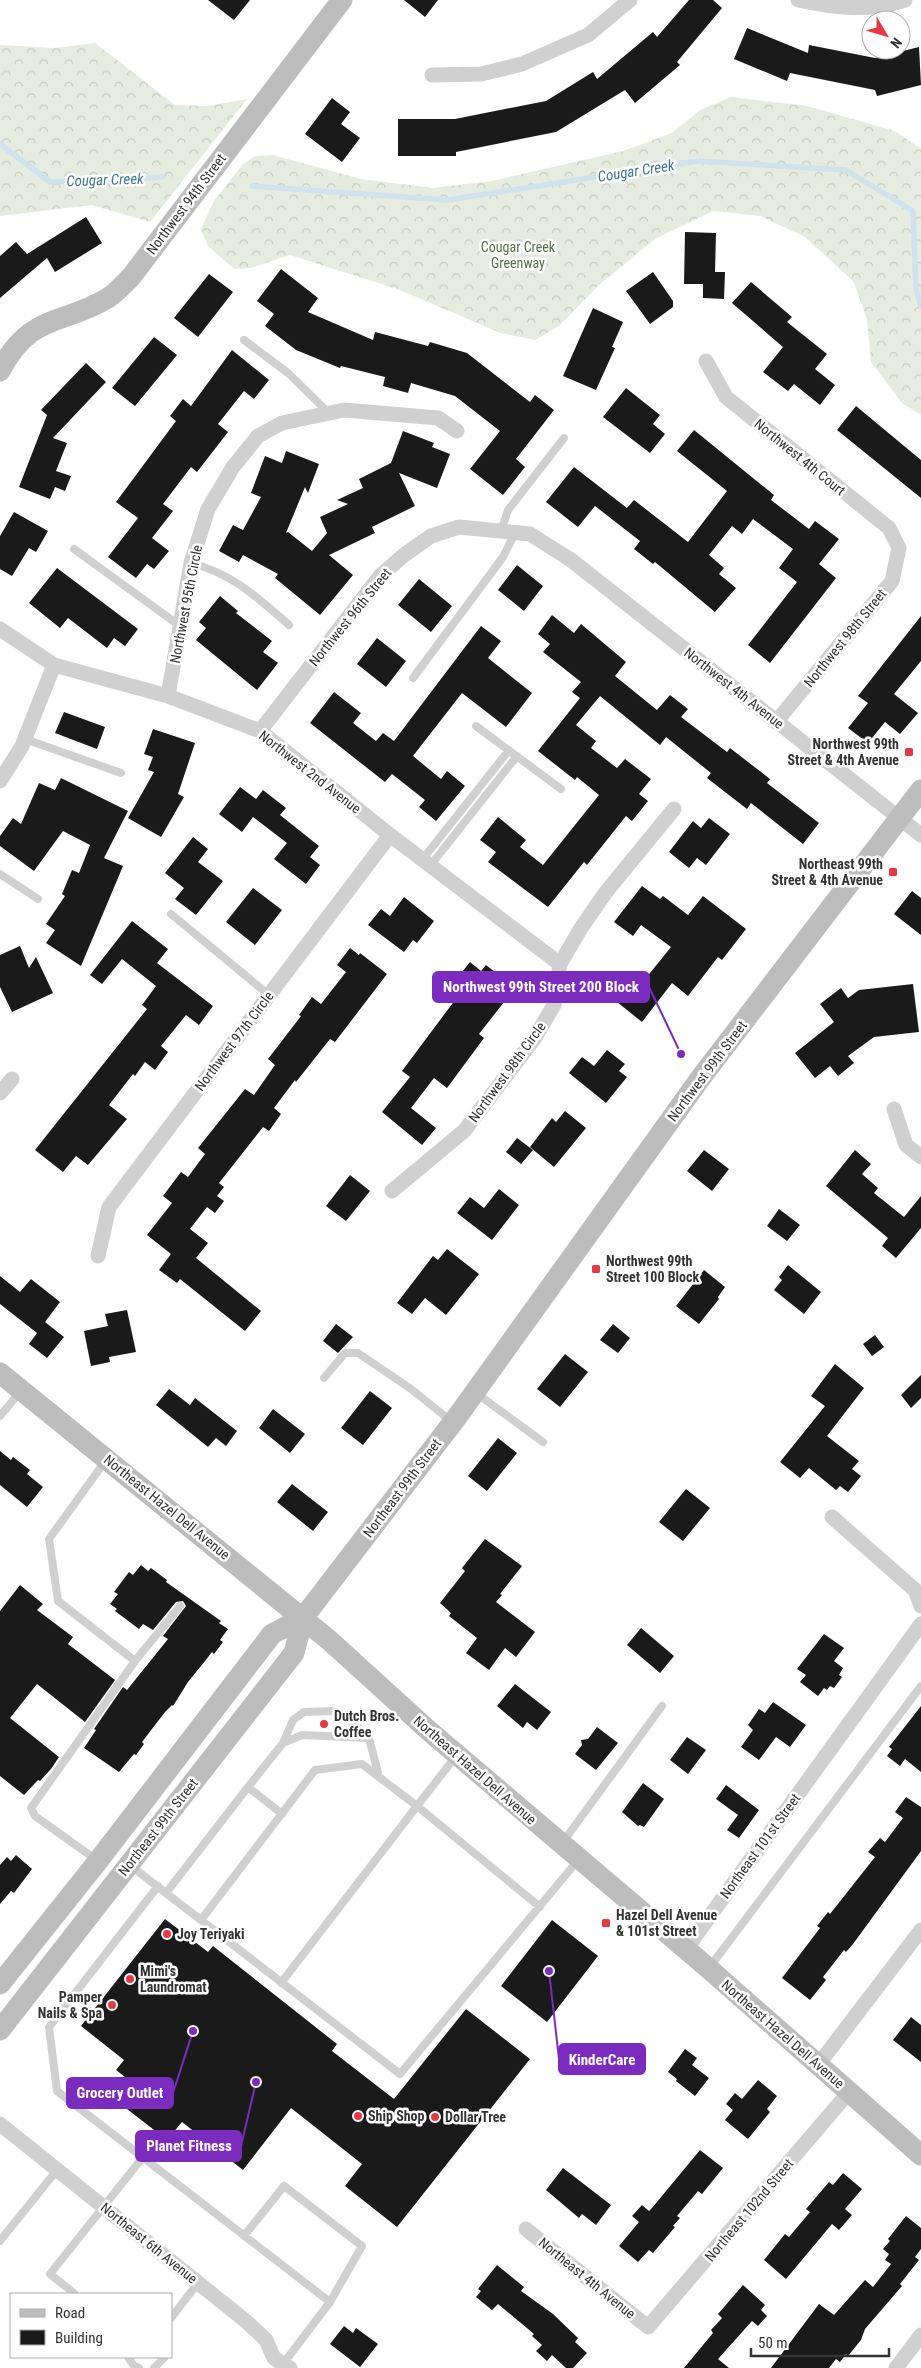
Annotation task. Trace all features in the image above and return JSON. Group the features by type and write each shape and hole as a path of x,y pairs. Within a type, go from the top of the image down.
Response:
{"main road":[{"name":"Northwest 94th Street","path":"0,371 8,356 24,337 43,324 86,309 110,297 131,277 342,0"},
{"name":"Northwest 99th Street","path":"499,1356 702,1076 921,790"},
{"name":"Northeast 99th Street","path":"0,2030 294,1653 303,1618 453,1422 499,1356"},
{"name":"Northeast Hazel Dell Avenue","path":"0,1373 303,1618 457,1754 708,1968 921,2155"},
{"name":"Northeast 99th Street","path":"0,1984 98,1861 272,1634 303,1618"}],"street":[{"path":"432,74 481,74 522,64 588,35 630,0"},
{"path":"798,0 837,8 886,6 905,0"},
{"name":"Northwest 4th Court","path":"706,361 726,397 889,528 899,548"},
{"name":"Northwest 95th Circle","path":"168,696 191,562 208,509 233,467 258,436 282,423 344,410 438,418 457,432"},
{"name":"Northwest 96th Street","path":"260,731 380,576 404,555 431,536 460,527 530,534 571,560"},
{"name":"Northwest 98th Street","path":"776,722 892,581 899,548"},
{"name":"Northwest 4th Avenue","path":"571,560 921,835"},
{"name":"Northwest 2nd Avenue","path":"0,629 54,665 168,696 260,731 426,863 560,964"},
{"path":"0,781 25,739 54,665"},
{"name":"Northwest 98th Circle","path":"392,1191 464,1130 534,1039 554,1005 560,964 606,892 674,809"},
{"name":"Northwest 97th Circle","path":"98,1256 109,1207 390,835"},
{"path":"0,1093 12,1079"},
{"path":"894,1109 906,1146 921,1157"},
{"path":"832,1517 915,1590 921,1606"},
{"name":"Northeast 101st Street","path":"686,1949 921,1624"},
{"path":"818,2065 921,1930"},
{"name":"Northeast 102nd Street","path":"648,2327 849,2092"},
{"name":"Northeast 6th Avenue","path":"0,2124 248,2322 266,2340 279,2364"},
{"name":"Northeast 4th Avenue","path":"526,2229 648,2327"},
{"path":"896,2368 921,2335"}],"lane":[{"path":"244,340 288,373 329,413"},
{"path":"413,678 503,557 508,532 508,510 564,438"},
{"path":"74,549 180,626"},
{"path":"191,562 232,578 289,625"},
{"path":"476,726 561,789"},
{"path":"25,739 121,773"},
{"path":"426,863 509,750"},
{"path":"426,863 517,756"},
{"path":"0,874 38,900"},
{"path":"171,914 269,995"},
{"path":"324,1378 345,1353 358,1353 411,1389 453,1422"},
{"path":"0,1416 22,1390"},
{"path":"474,1391 542,1442"},
{"path":"107,1458 49,1539 58,1601 135,1662"},
{"path":"98,1861 35,1816 31,1808 135,1662 180,1606"},
{"path":"708,1968 921,1686"},
{"path":"562,1844 662,1706"},
{"path":"166,1893 282,1743 293,1720 304,1712 333,1711 346,1716 369,1738 379,1777"},
{"path":"282,1743 302,1734 369,1738"},
{"path":"282,1982 457,1754"},
{"path":"201,1920 315,1770 362,1764 540,1907"},
{"path":"248,1787 282,1814"},
{"path":"129,1865 400,2074 579,1859"},
{"path":"158,1886 49,2027 57,2091 330,2302"},
{"path":"75,2293 50,2274 143,2157"},
{"path":"0,2240 3,2231 57,2170"},
{"path":"244,2236 284,2186 362,2246 330,2302 279,2364"},
{"path":"172,2317 198,2283"},
{"path":"129,2358 134,2366 139,2368"},
{"path":"154,2368 163,2359 169,2368"}],"green space":[{"path":"95,43 175,105 208,106 247,99 150,222 92,205 0,216 0,45 54,48"},
{"name":"Cougar Creek Greenway","path":"731,97 807,106 895,131 921,149 921,415 902,403 871,362 867,320 854,282 805,237 760,216 713,211 655,239 599,285 559,326 535,340 501,333 397,289 290,255 251,268 234,269 208,246 201,229 214,201 242,165 255,156 273,155 361,179 433,188 492,181 623,151 672,133 700,110"}],"building":[{"path":"208,0 250,0 234,20"},
{"path":"404,0 438,0 425,17"},
{"path":"689,0 713,0 722,8 677,62 680,65 635,103 625,90 556,132 456,152 456,156 398,156 398,119 455,119 546,101 593,72 597,79 653,32 657,37"},
{"path":"747,28 808,53 809,45 861,55 861,60 911,60 911,49 919,47 921,85 877,96 875,90 790,73 787,81 734,59"},
{"path":"332,98 350,112 341,124 360,138 342,162 305,134"},
{"path":"86,217 102,243 55,272 47,258 0,298 0,256 16,242 27,254"},
{"path":"685,232 716,233 715,272 725,272 724,299 703,298 703,284 684,284"},
{"path":"281,269 318,298 308,312 373,340 375,332 428,346 430,342 467,353 530,402 535,395 554,410 516,459 525,467 503,495 470,469 500,431 455,396 411,383 408,393 383,386 385,377 341,366 340,368 296,350 265,326 274,314 257,301"},
{"path":"653,272 673,301 673,307 650,324 626,291"},
{"path":"209,274 233,292 198,337 174,318"},
{"path":"751,282 792,317 787,322 827,354 815,369 835,385 820,405 794,384 788,391 763,372 783,347 732,303"},
{"path":"593,308 623,322 612,347 615,348 596,390 563,376"},
{"path":"154,337 177,355 135,406 112,388"},
{"path":"232,350 269,380 254,399 244,391 218,424 228,432 197,472 191,467 163,504 173,511 152,538 169,551 154,569 147,564 136,578 108,557 138,518 116,502 176,421 170,416 183,399 191,406"},
{"path":"86,363 106,382 53,438 67,443 56,471 71,476 65,491 55,487 50,499 19,487 47,415 41,410"},
{"path":"626,388 660,415 653,424 665,434 650,453 603,417"},
{"path":"856,406 921,460 921,498 837,430"},
{"path":"694,430 774,495 771,500 809,529 815,521 839,539 819,564 836,578 770,663 748,645 797,582 779,568 793,549 753,519 742,534 732,526 709,555 724,568 719,574 736,588 715,612 655,562 653,564 634,549 640,541 595,506 578,527 546,502 574,467 627,508 634,500 688,542 727,491 677,451"},
{"path":"403,431 434,443 432,447 450,454 437,488 399,473 415,506 372,527 375,533 329,555 353,575 320,615 275,578 278,574 243,555 239,562 219,551 233,525 243,530 261,497 251,493 265,456 282,463 286,451 319,464 308,493 305,487 286,533 288,532 312,551 327,533 320,517 348,504 337,500 363,488 359,479 391,463"},
{"path":"14,512 48,531 36,552 29,548 12,576 0,569 0,536"},
{"path":"517,565 543,586 524,611 498,590"},
{"path":"57,568 138,629 125,646 114,638 107,648 68,618 60,628 29,603"},
{"path":"419,579 452,606 431,632 398,605"},
{"path":"220,596 238,611 236,613 272,641 263,652 278,663 257,690 196,640 206,628 199,622"},
{"path":"552,615 574,633 581,624 626,662 615,676 657,710 670,695 688,709 681,717 727,752 730,748 770,779 767,783 819,823 803,844 751,803 747,809 707,778 711,773 666,737 660,745 600,696 576,725 596,741 591,748 617,768 625,759 651,779 639,794 648,801 632,821 626,816 587,865 584,862 548,907 488,862 496,852 480,840 498,817 526,840 520,847 543,865 599,795 577,777 575,780 538,751 580,698 572,692 581,682 543,652 550,644 538,634"},
{"path":"921,616 921,661 894,694 918,713 900,734 885,722 868,743 848,728 868,703 858,696"},
{"path":"481,626 501,641 488,658 532,693 506,727 462,693 413,756 441,779 447,771 465,786 436,821 419,807 425,800 392,774 385,782 310,723 334,692 361,713 353,723 376,741 383,733 394,741"},
{"path":"377,638 406,661 386,687 357,664"},
{"path":"64,712 105,727 97,749 55,733"},
{"path":"153,729 195,743 178,794 184,797 161,837 128,818 154,772 148,770 153,757 144,754"},
{"path":"61,778 128,811 104,858 123,866 81,966 46,943 55,930 46,924 65,896 62,894 72,870 79,873 90,845 63,831 34,871 0,846 0,836 13,818 21,824 39,783 55,790"},
{"path":"240,787 256,799 263,790 286,808 280,815 319,846 310,857 320,865 306,884 274,859 287,843 253,817 242,832 219,814"},
{"path":"709,818 730,834 706,865 697,858 689,868 669,852 693,821 701,828"},
{"path":"193,837 208,849 198,862 223,881 196,915 175,899 184,888 165,873"},
{"path":"642,886 660,899 663,896 688,915 703,896 746,929 722,960 718,957 688,996 672,983 642,1022 617,1002 640,972 646,978 671,947 641,925 633,936 614,922"},
{"path":"253,888 282,910 255,945 226,922"},
{"path":"912,891 921,898 921,935 894,914"},
{"path":"404,897 434,921 417,943 413,940 404,952 368,925 381,909 390,916"},
{"path":"132,921 168,949 157,963 213,1006 199,1025 186,1015 161,1046 168,1052 155,1070 145,1062 109,1105 127,1119 88,1165 76,1156 63,1172 35,1150 147,1009 142,1005 156,986 122,959 102,984 90,975"},
{"path":"20,946 29,968 36,957 53,993 12,1012 0,987 0,955"},
{"path":"350,948 359,955 360,953 387,974 335,1042 330,1039 296,1082 295,1080 274,1108 281,1114 269,1131 263,1127 219,1183 224,1187 217,1196 224,1201 215,1213 207,1207 190,1229 208,1243 196,1258 261,1311 245,1331 180,1279 177,1283 159,1270 171,1254 147,1235 172,1203 163,1196 181,1172 188,1177 205,1154 198,1148 245,1089 254,1095 275,1065 268,1059 301,1016 299,1015 312,997 321,1004 346,972 337,965"},
{"path":"470,962 481,971 486,965 515,988 479,1034 484,1038 447,1088 434,1078 411,1108 436,1128 422,1145 382,1112 410,1077 402,1071 464,988 455,981"},
{"path":"913,984 919,1032 874,1037 848,1056 854,1063 838,1076 830,1066 815,1078 795,1053 834,1022 820,1004 841,988 848,998 859,990"},
{"path":"607,1050 625,1064 619,1071 627,1077 606,1103 569,1073 582,1057 594,1066"},
{"path":"565,1111 586,1128 554,1167 530,1147 552,1118 556,1122"},
{"path":"517,1138 533,1150 521,1164 506,1152"},
{"path":"704,1150 729,1169 712,1191 687,1171"},
{"path":"855,1150 871,1164 862,1174 878,1188 874,1193 904,1217 921,1196 921,1228 896,1258 882,1246 888,1238 826,1186"},
{"path":"350,1175 370,1191 346,1221 326,1206"},
{"path":"499,1189 519,1205 492,1240 457,1213 470,1197 484,1208"},
{"path":"779,1209 800,1225 787,1241 767,1226"},
{"path":"447,1249 479,1274 446,1315 425,1298 412,1314 397,1303 433,1256 438,1260"},
{"path":"788,1265 821,1292 804,1314 774,1290 782,1280 779,1277"},
{"path":"704,1270 725,1287 718,1297 719,1299 699,1324 676,1306"},
{"path":"0,1276 20,1292 31,1279 60,1302 45,1322 64,1337 47,1358 29,1344 37,1333 0,1304"},
{"path":"127,1310 136,1352 109,1357 110,1362 91,1366 84,1331 108,1326 105,1314"},
{"path":"336,1324 353,1337 338,1353 323,1341"},
{"path":"613,1324 630,1338 618,1353 600,1340"},
{"path":"875,1335 884,1347 872,1356 863,1344"},
{"path":"565,1354 588,1372 560,1407 537,1389"},
{"path":"835,1364 864,1388 827,1436 859,1461 852,1469 861,1476 848,1492 840,1486 836,1490 809,1468 800,1478 780,1462 825,1406 811,1396"},
{"path":"921,1375 921,1398 911,1408 901,1395"},
{"path":"169,1389 190,1405 195,1398 237,1431 226,1446 216,1438 208,1447 156,1405"},
{"path":"370,1391 392,1408 363,1445 341,1428"},
{"path":"273,1409 305,1434 290,1453 259,1428"},
{"path":"498,1438 517,1453 487,1491 468,1476"},
{"path":"0,1451 11,1460 13,1457 30,1470 27,1474 43,1487 27,1507 0,1485"},
{"path":"292,1484 328,1512 313,1531 277,1502"},
{"path":"686,1489 710,1508 683,1541 659,1522"},
{"path":"485,1539 522,1566 496,1602 535,1632 516,1657 505,1648 489,1670 466,1653 477,1638 449,1616 451,1613 440,1603 465,1571 462,1568"},
{"path":"141,1565 148,1571 151,1568 167,1580 166,1582 221,1621 219,1623 228,1629 220,1640 223,1642 214,1654 212,1652 188,1682 173,1706 165,1712 142,1742 144,1744 136,1755 134,1754 119,1772 84,1748 96,1730 94,1729 123,1687 127,1690 168,1639 163,1636 186,1606 183,1601 176,1602 153,1630 143,1624 139,1629 115,1611 117,1609 110,1604 118,1594 114,1592 129,1572 133,1575"},
{"path":"20,1585 43,1604 37,1610 73,1637 68,1644 115,1680 85,1722 37,1684 10,1718 59,1757 40,1781 38,1780 24,1795 0,1776 0,1611"},
{"path":"641,1628 674,1656 660,1673 627,1645"},
{"path":"824,1634 844,1648 834,1661 843,1668 839,1675 842,1677 834,1688 830,1686 827,1690 824,1688 818,1696 800,1682 806,1675 797,1669"},
{"path":"515,1684 551,1712 537,1730 527,1722 523,1728 497,1706"},
{"path":"773,1702 806,1725 790,1747 776,1737 759,1760 741,1747 753,1730 748,1725 759,1709 765,1713"},
{"path":"921,1706 921,1772 905,1759 900,1766 887,1756 892,1749 889,1747"},
{"path":"597,1727 618,1743 596,1770 575,1754 582,1745 581,1740 588,1739"},
{"path":"687,1737 706,1750 688,1774 670,1760"},
{"path":"643,1783 664,1799 644,1827 638,1826 622,1812"},
{"path":"726,1785 759,1810 739,1838 727,1830 738,1815 716,1799"},
{"path":"906,1797 921,1807 921,1851 853,1944 846,1952 844,1950 823,1977 826,1980 810,2000 782,1978 820,1928 817,1926 828,1912 830,1914 875,1857 868,1852 880,1838 885,1842 903,1818 895,1812"},
{"path":"16,1855 32,1869 14,1893 11,1891 0,1904 0,1865 7,1857 11,1861"},
{"path":"165,1919 208,1952 213,1946 337,2044 332,2051 394,2099 466,2009 530,2059 397,2227 345,2186 362,2164 291,2108 243,2170 182,2122 167,2140 127,2109 142,2090 116,2070 124,2060 81,2026"},
{"path":"552,1920 598,1956 547,2022 501,1986"},
{"path":"911,2017 921,2025 921,2062 893,2040"},
{"path":"685,2049 697,2058 692,2065 709,2078 695,2096 668,2072"},
{"path":"758,2080 777,2096 767,2109 770,2112 748,2139 725,2120 733,2110 726,2104 735,2093 742,2099"},
{"path":"700,2150 723,2168 702,2194 698,2191 677,2216 680,2218 673,2226 675,2227 653,2253 649,2250 638,2262 619,2246 639,2222 632,2216 642,2205 649,2211"},
{"path":"563,2168 611,2205 596,2225 582,2214 579,2218 546,2190"},
{"path":"843,2173 862,2189 845,2209 852,2215 839,2230 832,2224 786,2279 764,2260 785,2234 789,2237 810,2212 806,2209 829,2182 833,2185"},
{"path":"906,2216 921,2228 921,2249 915,2257 919,2260 900,2284 902,2286 865,2329 861,2340 848,2356 846,2354 840,2362 836,2359 829,2368 771,2368 819,2304 834,2315 865,2280 873,2287 891,2264 885,2260 889,2254 883,2249 890,2241 888,2239"},
{"path":"497,2265 524,2287 521,2291 553,2314 578,2338 575,2342 587,2353 573,2368 566,2368 552,2355 547,2361 536,2351 542,2345 532,2336 534,2334 498,2304 492,2310 476,2297 481,2291 478,2289"},
{"path":"743,2285 765,2305 761,2310 767,2316 758,2326 752,2321 718,2359 729,2368 684,2368 713,2333 711,2330 722,2318 718,2314"},
{"path":"344,2326 353,2333 356,2328 378,2344 360,2367 330,2344"}],"waterway":[{"name":"Cougar Creek","path":"0,144 50,182 162,177"},
{"name":"Cougar Creek","path":"252,186 448,200 698,161 846,170 913,211 916,289 921,306"}],"place":[{"name":"Northwest 99th Street & 4th Avenue","path":"909,752"},
{"name":"Northeast 99th Street & 4th Avenue","path":"893,872"},
{"name":"Northwest 99th Street 200 Block","path":"681,1054"},
{"name":"Northwest 99th Street 100 Block","path":"596,1269"},
{"name":"Dutch Bros. Coffee","path":"324,1724"},
{"name":"Hazel Dell Avenue & 101st Street","path":"606,1923"},
{"name":"Joy Teriyaki","path":"167,1934"},
{"name":"KinderCare","path":"549,1971"},
{"name":"Mimi's Laundromat","path":"130,1979"},
{"name":"Pamper Nails & Spa","path":"112,2005"},
{"name":"Grocery Outlet","path":"193,2031"},
{"name":"Planet Fitness","path":"256,2082"},
{"name":"Ship Shop","path":"358,2116"},
{"name":"Dollar Tree","path":"435,2117"}]}
